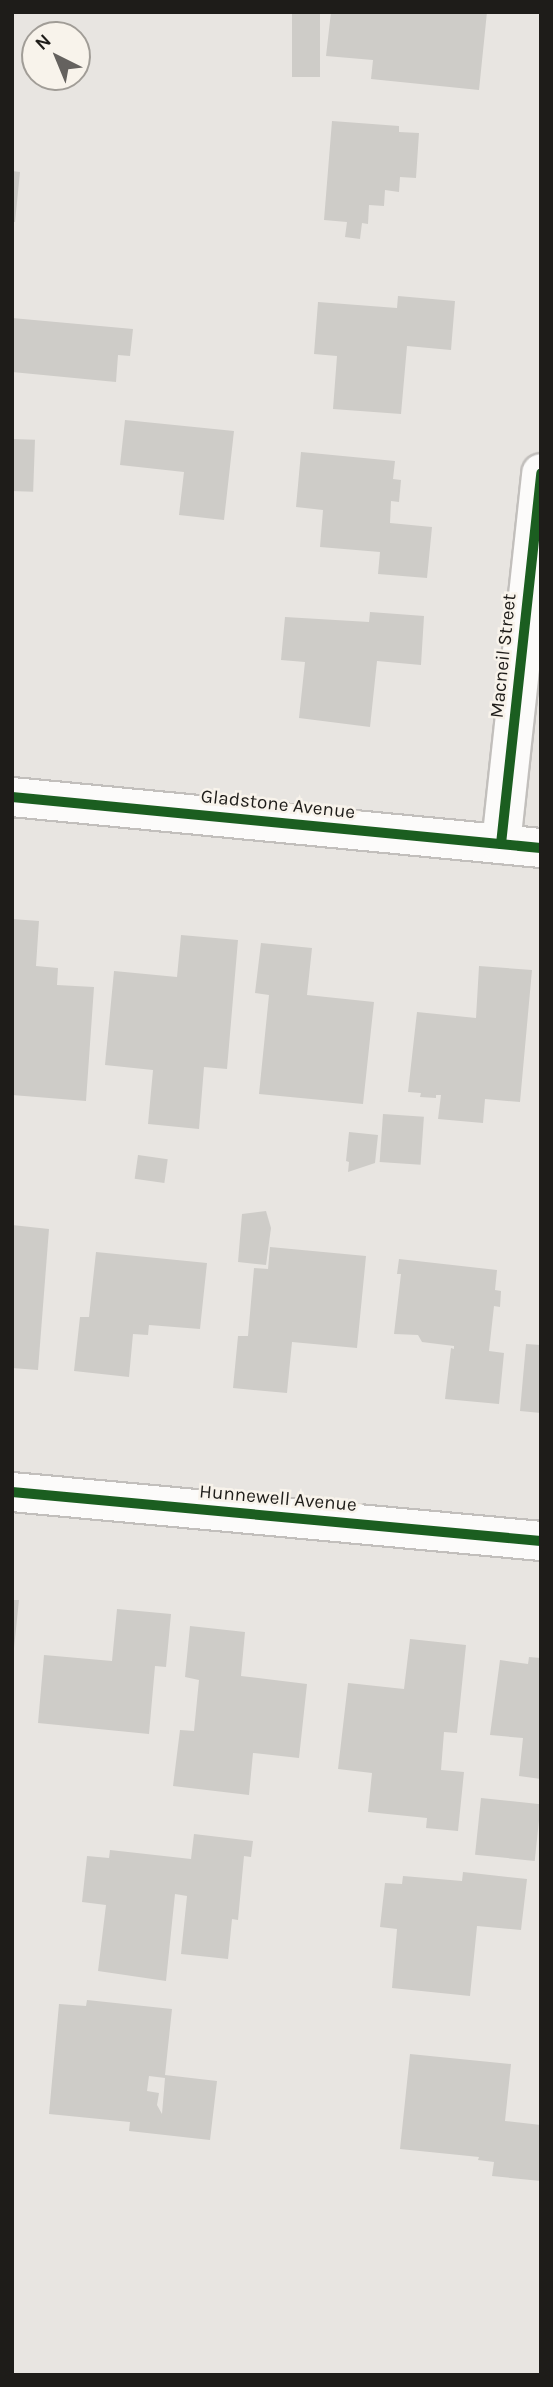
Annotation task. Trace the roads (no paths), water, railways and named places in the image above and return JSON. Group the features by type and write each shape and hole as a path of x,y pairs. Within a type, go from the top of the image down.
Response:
{"street":[{"name":"Macneil Street","path":"501,844 541,473"},
{"name":"Gladstone Avenue","path":"12,797 541,848"},
{"name":"Hunnewell Avenue","path":"12,1492 541,1541"}]}
